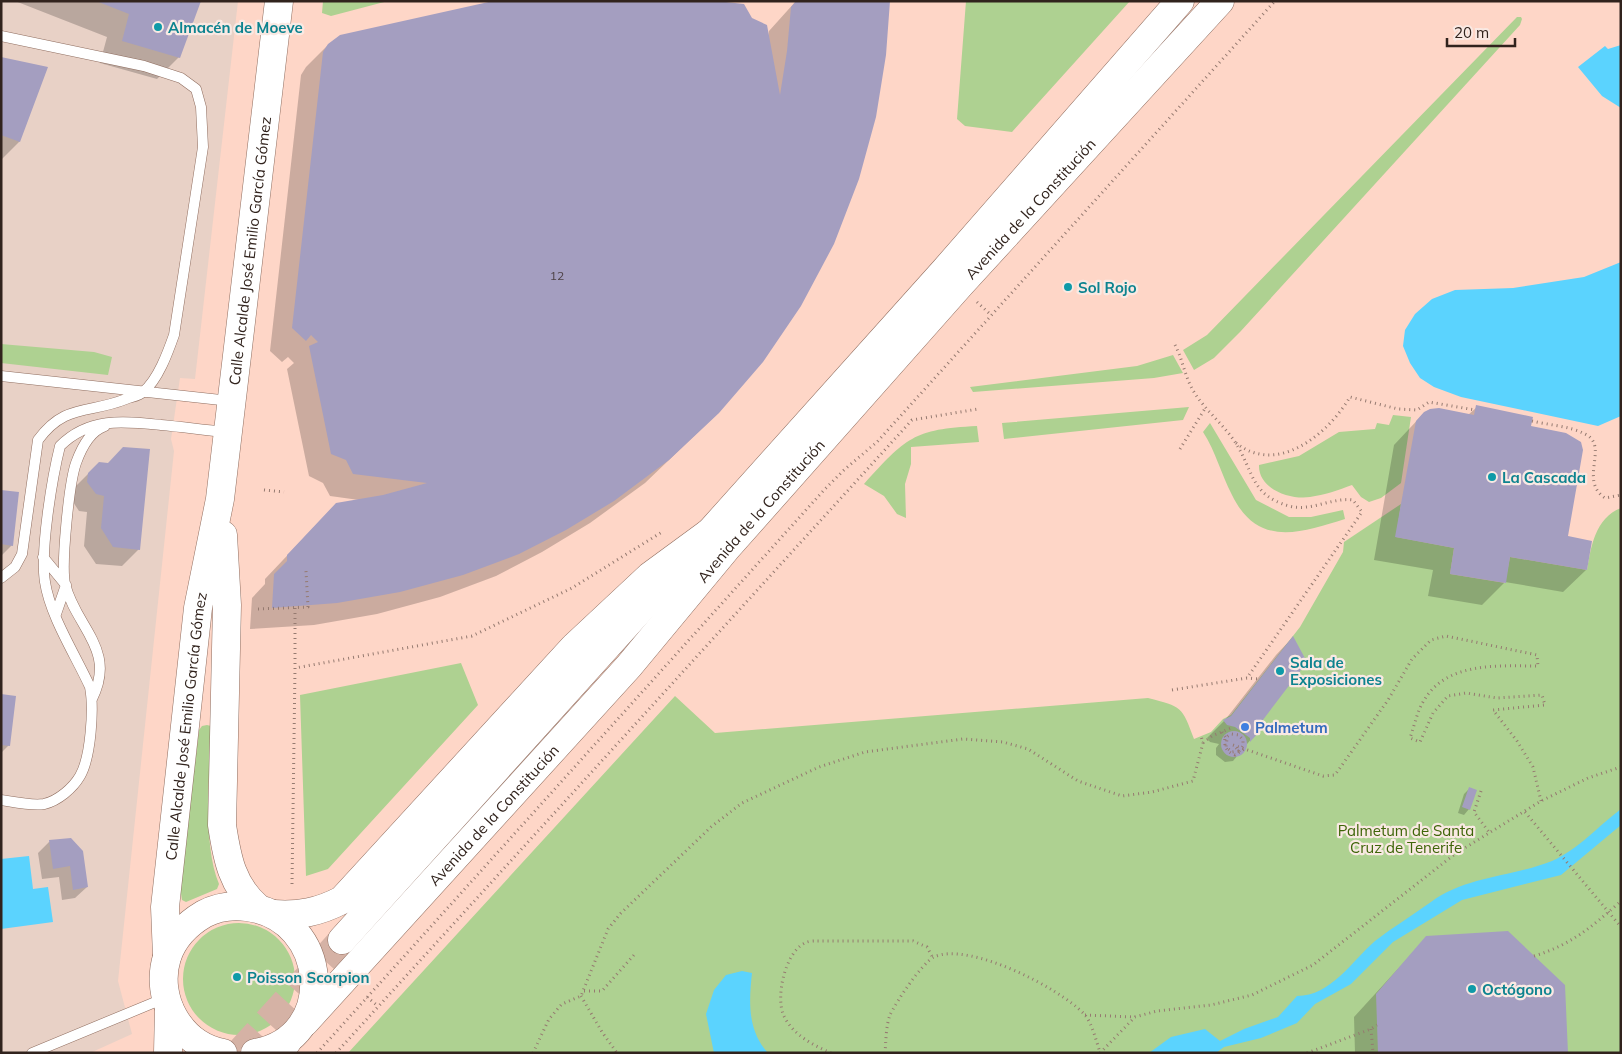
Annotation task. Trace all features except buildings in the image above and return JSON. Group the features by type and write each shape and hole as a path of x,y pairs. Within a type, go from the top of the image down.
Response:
{"main road":[{"name":"Calle Alcalde José Emilio García Gómez","path":"168,1053 167,1003 164,977 167,956 165,907 198,608 220,499 279,1"},
{"name":"Avenida de la Constitución","path":"342,940 945,270 1180,1"},
{"name":"Avenida de la Constitución","path":"289,1039 348,978 629,666 726,549 953,292 1220,1"},
{"name":"Calle Alcalde José Emilio García Gómez","path":"220,499 227,605 222,825 227,859 234,879 249,901 288,924 299,935 312,963 313,994 289,1039"},
{"path":"167,956 188,924 211,910 228,906 304,914 328,908 342,900 574,647 650,576 710,532"},
{"path":"167,1003 182,1030 192,1040 213,1051 223,1053"},
{"path":"254,1053 289,1039"}],"lane":[{"path":"1,36 144,66 181,78 196,89 202,107 203,147 174,335 163,364 143,392 120,402 67,414 49,424 38,440 22,554 15,567 1,578"},
{"path":"1,376 232,401"},
{"path":"1,800 43,804 58,798 80,776 86,759 92,700 101,673 100,658 66,585 63,572 64,555 75,466 89,437 101,427 121,420"},
{"path":"92,700 90,688 56,614 45,583 43,557 60,446 69,437 84,428 102,422 121,420 228,432"},
{"path":"43,557 66,585"},
{"path":"56,614 66,585"},
{"path":"32,1053 167,1003"}],"path":[{"path":"317,1053 824,490 877,442 1275,1"},
{"path":"1175,346 1193,391 1236,443 1256,486 1270,499 1291,507 1317,506 1345,498 1353,500 1362,512 1247,678"},
{"path":"1236,443 1248,452 1267,455 1288,451 1303,445 1310,442 1327,428 1350,397 1398,409 1417,410 1429,402 1475,410"},
{"path":"1180,449 1206,406"},
{"path":"336,1053 912,420 978,409"},
{"path":"1532,421 1584,433 1592,439 1595,445 1593,483 1596,492 1605,498 1621,495"},
{"path":"264,490 284,492"},
{"path":"295,668 472,636 572,588 662,532"},
{"path":"258,609 308,608 306,571"},
{"path":"292,884 294,608"},
{"path":"1239,751 1233,745 1323,776 1334,775 1388,700 1412,658 1431,640 1446,636 1538,655 1538,666 1496,666 1465,670 1442,681 1423,702 1410,738 1420,742 1433,713 1448,696 1466,693 1496,698 1542,695 1545,705 1493,710 1517,741 1532,767 1541,802"},
{"path":"1172,690 1247,678 1259,680"},
{"path":"1203,743 1212,736 1232,728"},
{"path":"1222,732 1227,739 1226,747 1232,752 1239,751 1243,746 1243,740 1239,735 1231,734 1225,738 1224,746 1228,752 1235,755 1245,749"},
{"path":"533,1053 549,1019 562,1004 581,996 608,929 621,913 711,827 742,803 819,767 865,752 963,739 993,741 1028,749 1078,781 1122,796 1152,792 1193,781 1203,743 1201,736"},
{"path":"884,1053 890,1016 910,983 933,958 949,954 990,962 1029,976 1085,1015 1135,1017 1158,1012 1211,1006 1252,995 1313,965 1455,854 1490,832 1541,802 1588,778 1621,767"},
{"path":"1481,791 1474,812 1490,832"},
{"path":"1525,812 1556,852 1621,926"},
{"path":"1534,956 1557,949 1590,929 1621,901"},
{"path":"831,1053 805,1041 783,1016 781,992 784,973 796,950 805,942 816,941 913,941 927,947 933,958"},
{"path":"584,991 602,991 634,956"},
{"path":"581,996 617,1053"},
{"path":"1085,1015 1100,1053 1135,1017"},
{"path":"1307,1053 1377,1025"},
{"path":"1371,1029 1373,1053"}],"shaded area":[{"path":"1,1 238,1 195,379 180,378 171,439 174,451 118,981 132,1034 90,1053 1,1053"}],"green space":[{"path":"323,1 388,1 331,16 322,13"},
{"path":"966,1 1130,1 1012,132 965,126 957,119"},
{"path":"1517,17 1522,19 1520,25 1240,332 1214,358 1194,370 1183,350 1207,335"},
{"path":"1,344 94,352 112,357 108,375 1,363"},
{"path":"1173,355 1183,373 1154,378 973,392 970,387 1137,366"},
{"path":"1189,407 1183,420 1004,439 1002,423"},
{"path":"1393,415 1411,417 1401,483 1381,498 1369,502 1361,497 1352,485 1315,496 1293,497 1285,495 1269,486 1260,473 1259,465 1299,456 1339,432 1375,429 1377,423 1389,425"},
{"path":"1210,423 1256,500 1289,517 1311,517 1343,510 1345,519 1296,532 1267,530 1254,523 1242,512 1232,495 1203,432"},
{"path":"977,426 979,442 911,447 911,464 905,484 906,518 897,514 884,496 864,484 890,456 912,439 938,430"},
{"name":"Palmetum de Santa Cruz de Tenerife","path":"1401,504 1396,537 1454,548 1450,574 1505,583 1510,557 1587,570 1590,552 1600,526 1612,513 1621,508 1621,1053 348,1053 675,696 715,733 1148,698 1174,706 1179,710 1187,720 1194,739 1211,732 1223,719 1231,715 1300,627 1343,552 1344,542"},
{"path":"461,663 478,705 328,869 306,876 300,695"},
{"path":"202,726 211,726 208,807 210,848 219,884 217,889 186,902 182,900 180,888 199,730"},
{"path":"239,923 260,927 279,939 291,958 295,979 291,1000 279,1019 260,1031 239,1035 218,1031 199,1019 187,1000 183,979 187,958 199,939 218,927"}],"water":[{"path":"1621,45 1621,108 1602,96 1578,67 1605,46 1608,49"},
{"path":"1621,262 1621,416 1598,426 1461,397 1434,387 1420,378 1410,363 1403,346 1405,330 1415,314 1432,299 1455,290 1513,288 1584,277"},
{"path":"1621,809 1621,825 1561,875 1462,900 1393,942 1351,984 1315,1004 1297,1023 1261,1038 1224,1047 1216,1053 1149,1053 1171,1037 1205,1029 1220,1041 1244,1029 1278,1017 1297,996 1309,994 1331,984 1375,941 1445,893 1474,882 1552,861 1579,844"},
{"path":"29,856 33,889 48,887 53,922 1,929 1,859"},
{"path":"742,971 752,973 750,1005 753,1025 756,1035 768,1053 714,1053 706,1014 714,990 726,975"}],"tunnel":[{"path":"239,1053 342,940"}],"place":[{"name":"Almacén de Moeve","path":"158,27"},
{"name":"Sol Rojo","path":"1068,287"},
{"name":"La Cascada","path":"1492,477"},
{"name":"Sala de Exposiciones","path":"1280,671"},
{"name":"Palmetum","path":"1245,727"},
{"name":"Poisson Scorpion","path":"237,977"},
{"name":"Octógono","path":"1472,989"}]}
